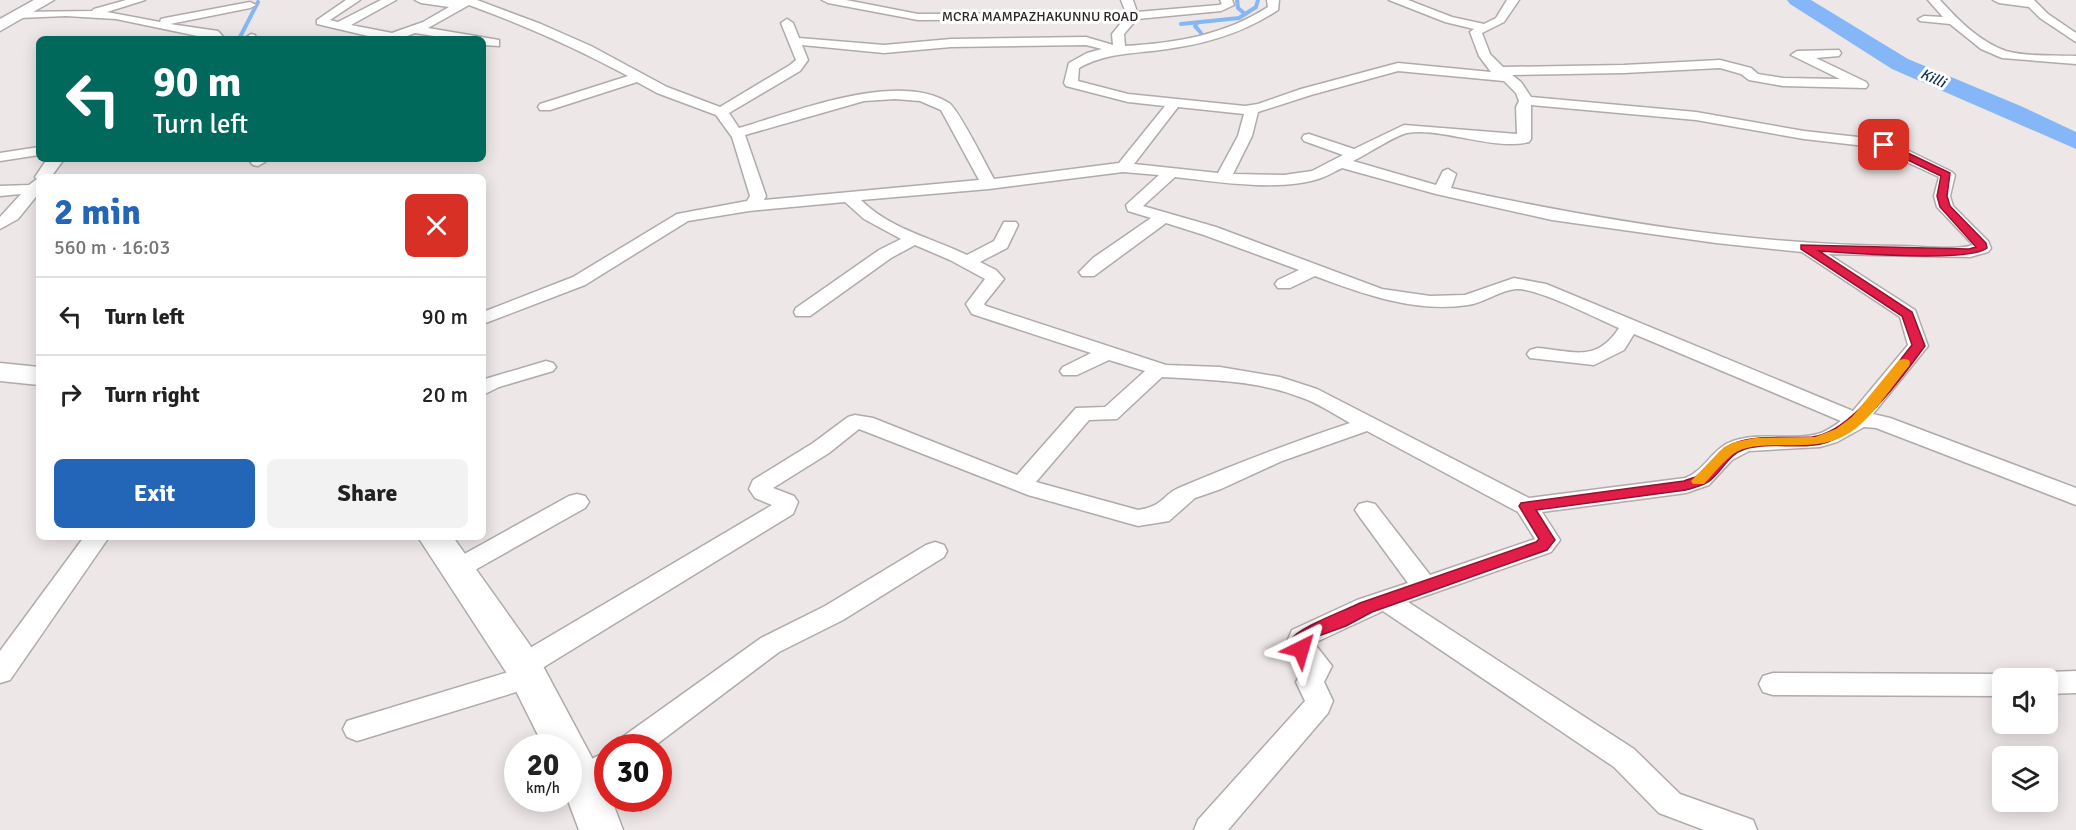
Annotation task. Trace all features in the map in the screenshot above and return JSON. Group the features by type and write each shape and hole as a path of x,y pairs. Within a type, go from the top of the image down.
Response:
{"street":[{"path":"0,26 46,0"},
{"path":"86,14 139,0"},
{"path":"354,0 321,21 382,36"},
{"path":"339,26 390,0"},
{"path":"421,0 467,2 537,26 662,90 721,112 735,133 758,196 749,206"},
{"name":"MCRA MAMPAZHAKUNNU ROAD","path":"828,0 909,17 1132,16 1221,8 1228,5 1226,0"},
{"path":"1115,50 1118,34 1132,16 1127,0"},
{"path":"1395,0 1417,6 1449,20 1483,27"},
{"path":"486,317 579,281 683,217 749,206 989,184 1123,167 1223,178 1284,180 1316,175 1404,129 1524,139 1523,107 1526,101 1524,91 1485,57 1476,32 1500,20 1514,0"},
{"path":"1934,0 1953,21 1985,46 2006,55 2076,60"},
{"path":"1999,0 2029,2 2076,38"},
{"path":"995,1 999,15"},
{"path":"395,36 467,2"},
{"path":"1277,3 1252,22 1214,36 1159,47 1115,50 1091,56 1073,66 1071,83 1108,94 1252,110 1306,92 1398,67 1502,74 1720,64 1733,66 1763,79 1861,85 1797,55 1835,53"},
{"path":"152,24 250,5"},
{"path":"19,15 116,16 216,36"},
{"path":"1023,32 1047,33 1050,16"},
{"path":"1924,19 1953,21"},
{"path":"2054,22 2076,23"},
{"path":"721,112 802,60 787,23"},
{"path":"414,28 458,36"},
{"path":"794,41 884,49 951,43 1086,41 1115,50"},
{"path":"2060,59 2076,71"},
{"path":"545,107 639,77"},
{"path":"735,133 863,97 895,95 922,97 946,107 989,184"},
{"path":"1342,163 1442,191 1552,215 1716,238 1865,251 1970,252 1982,248 1982,245 1945,207 1942,196 1947,175 1884,145 1804,135 1696,116 1526,101"},
{"path":"1123,167 1174,103"},
{"path":"1223,178 1245,136 1252,110"},
{"path":"1309,138 1357,155"},
{"path":"0,157 36,151"},
{"path":"1172,172 1133,207 1138,211 1210,231 1379,294 1430,301 1467,300 1514,283 1540,288 1857,420 1869,419 1879,422 2076,497"},
{"path":"1442,191 1448,174"},
{"path":"0,191 36,184"},
{"path":"0,224 12,216 36,187"},
{"path":"849,197 861,211 914,239 967,262 994,279 975,304 979,310 1159,369 1172,372 1220,373 1292,386 1310,393 1526,506 1546,536 1546,543 1366,608 1301,637 1299,644 1301,649 1320,669 1310,682 1319,701 1318,705 1209,830"},
{"path":"1088,272 1163,218"},
{"path":"967,262 1001,244 1010,225"},
{"path":"803,312 885,254 914,239"},
{"path":"1526,506 1686,485 1702,479 1729,450 1755,442 1816,441 1840,432 1857,420 1918,346 1908,314 1805,247"},
{"path":"1284,284 1314,270"},
{"path":"1537,354 1594,359 1617,346 1630,326"},
{"path":"1070,371 1107,353"},
{"path":"486,387 492,383 546,367"},
{"path":"1021,484 1083,413 1110,414 1159,369"},
{"path":"0,372 36,376"},
{"path":"357,729 526,671 785,508 786,502 763,493 760,489 761,484 821,448 855,422 866,423 1021,484 1138,518 1161,515 1187,493 1213,484 1274,456 1367,424"},
{"path":"457,569 577,502"},
{"path":"1367,510 1425,586"},
{"path":"1,668 96,540"},
{"path":"437,540 526,671 564,734"},
{"path":"649,734 770,645 834,613 935,551"},
{"path":"1387,601 1624,758 1670,804 1742,830"},
{"path":"2058,683 2076,682"},
{"path":"1773,684 1992,685"},
{"path":"582,765 601,830"}],"waterway":[{"path":"1237,0 1238,8 1245,14"},
{"path":"1181,24 1239,18 1256,7 1258,0"},
{"name":"Killi","path":"1797,0 1900,64 2015,112 2076,142"},
{"path":"241,36 258,2"},
{"path":"1197,23 1195,26 1201,33"}],"slow traffic":[{"path":"1699,481 1729,450 1740,446 1755,442 1816,441 1840,432 1857,420 1904,363"}],"route":[{"path":"1301,649 1299,640 1304,635 1366,608 1542,546 1548,540 1526,506 1686,485 1702,479 1729,450 1755,442 1826,439 1857,420 1918,346 1908,314 1805,247 1865,251 1970,252 1982,248 1982,245 1945,207 1942,196 1947,175 1884,145"}]}
